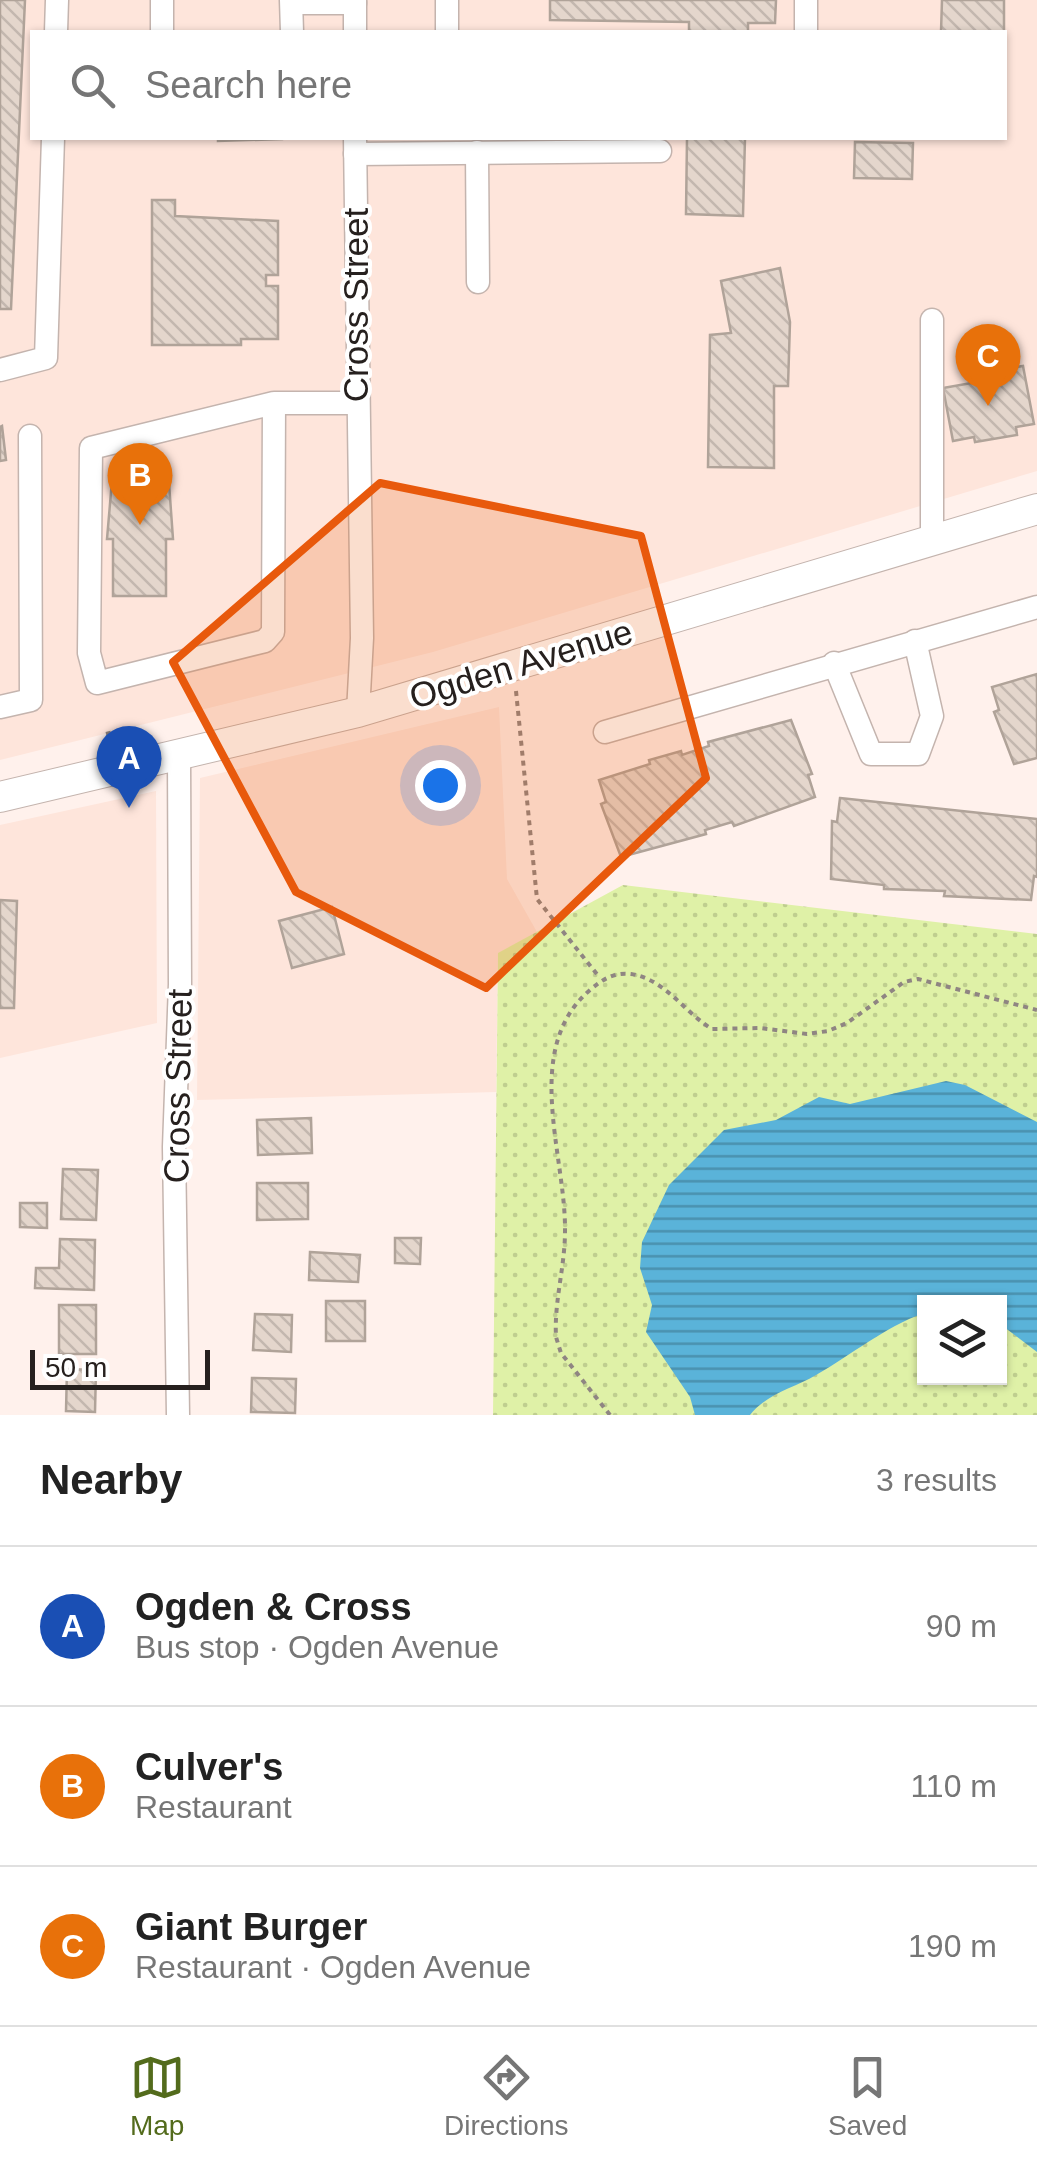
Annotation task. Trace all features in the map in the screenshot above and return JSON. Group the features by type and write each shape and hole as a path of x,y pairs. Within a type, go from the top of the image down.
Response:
{"main road":[{"name":"Ogden Avenue","path":"0,797 358,712 1037,509"}],"street":[{"path":"56,30 57,0"},
{"path":"162,0 162,30"},
{"path":"447,30 448,0"},
{"path":"806,0 806,30"},
{"path":"292,30 292,1 355,1 355,30"},
{"path":"0,370 46,358 53,140"},
{"path":"356,146 408,145 477,152 660,150"},
{"name":"Cross Street","path":"356,146 356,403 362,638 358,712"},
{"path":"477,152 478,282"},
{"path":"932,320 932,540"},
{"path":"274,403 273,632 265,641 97,683 89,653 91,448 274,403 356,403"},
{"path":"0,707 32,700 30,436"},
{"path":"604,732 1037,607"},
{"path":"834,663 872,754 918,754 932,716 915,641"},
{"name":"Cross Street","path":"178,1415 174,1147 180,984 179,756"}],"path":[{"path":"514,666 537,899 602,980"},
{"path":"106,734 126,729"},
{"path":"610,1415 562,1352 555,1314 565,1230 552,1120 553,1076 562,1033 580,999 602,980 617,974 647,978 712,1029 760,1028 807,1034 828,1031 904,982 918,979 1037,1010"}],"highlighted area":[{"path":"380,483 641,536 706,778 486,988 296,892 173,662"}],"shaded area":[{"path":"0,0 1037,0 1037,471 433,652 0,760"},
{"path":"499,707 507,879 537,932 498,954 496,1092 197,1100 200,778"},
{"path":"156,791 157,1023 0,1058 0,825"}],"green space":[{"path":"623,885 1037,934 1037,1415 493,1415 498,953"}],"water":[{"path":"946,1081 965,1085 1037,1122 1037,1352 1007,1329 1007,1295 917,1295 917,1316 772,1397 750,1415 695,1415 690,1397 646,1332 652,1305 640,1268 642,1242 669,1185 724,1130 776,1120 819,1097 850,1104"}],"building":[{"path":"0,0 25,0 11,309 0,309"},
{"path":"550,0 776,0 775,23 748,23 748,30 689,30 689,22 550,20"},
{"path":"942,0 1004,0 1004,30 941,30"},
{"path":"687,140 745,140 743,216 686,214"},
{"path":"855,142 913,143 912,179 854,178"},
{"path":"152,200 175,200 175,216 278,221 278,275 266,275 266,286 278,286 278,339 241,339 241,345 152,345"},
{"path":"780,268 790,322 788,386 774,386 774,468 708,467 710,335 731,333 721,281"},
{"path":"1023,366 1034,424 1016,427 1017,435 975,442 974,437 953,441 943,388 1000,378 998,370"},
{"path":"0,427 6,460 0,461"},
{"path":"113,469 168,469 173,539 166,539 166,596 113,596 113,539 107,539"},
{"path":"1037,674 1037,758 1014,764 994,712 999,710 992,687"},
{"path":"791,720 812,774 808,775 815,797 734,826 732,822 705,830 706,834 621,857 601,804 606,802 599,780 650,764 649,760 681,751 682,755 709,746 708,742"},
{"path":"840,798 1037,819 1037,877 1034,876 1031,900 944,896 945,891 884,889 884,885 831,879 832,821 837,822"},
{"path":"0,900 17,901 14,1008 0,1008"},
{"path":"332,907 344,954 292,968 279,921"},
{"path":"311,1118 312,1153 258,1155 257,1120"},
{"path":"63,1169 98,1170 96,1220 61,1219"},
{"path":"257,1183 308,1183 308,1219 257,1220"},
{"path":"20,1203 47,1203 47,1228 20,1227"},
{"path":"395,1238 421,1238 420,1264 395,1263"},
{"path":"60,1239 95,1240 94,1290 35,1288 36,1268 59,1268"},
{"path":"310,1252 360,1255 358,1282 309,1280"},
{"path":"326,1301 365,1301 365,1341 326,1341"},
{"path":"59,1305 96,1305 96,1354 59,1354"},
{"path":"255,1314 292,1315 291,1352 253,1350"},
{"path":"67,1369 96,1370 95,1412 66,1411"},
{"path":"252,1378 296,1379 295,1413 251,1412"}],"place":[{"name":"Giant Burger","path":"988,406"},
{"name":"Culver's","path":"140,525"},
{"name":"Ogden & Cross","path":"129,808"}]}
